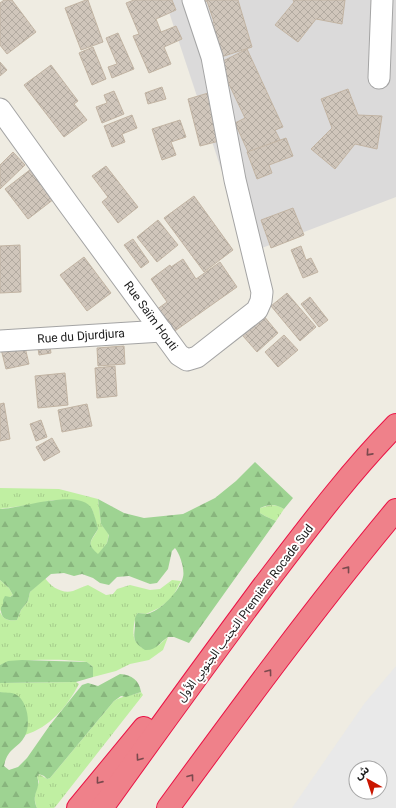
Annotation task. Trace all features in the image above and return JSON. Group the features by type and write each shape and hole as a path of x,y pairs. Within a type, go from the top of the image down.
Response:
{"highway":[{"name":"التجنب الجنوبي الأول Première Rocade Sud","path":"102,808 243,614 334,494 356,467 396,425"},
{"path":"168,808 308,619 396,510"},
{"path":"78,808 115,762 243,614"}],"street":[{"name":"Rue Saïm Houti","path":"0,109 183,359 192,360 258,310 262,292 235,180 212,57 193,0"},
{"path":"379,78 382,0"},
{"name":"Rue du Djurdjura","path":"0,341 162,331"}],"shaded area":[{"path":"167,0 396,0 396,197 249,253 166,3"},
{"path":"396,666 396,808 292,808 364,704"}],"green space":[{"path":"255,462 293,498 284,509 272,505 260,508 260,513 276,521 189,643 174,637 168,637 155,648 145,650 136,642 134,637 135,619 137,614 147,614 158,609 169,600 181,582 183,577 183,566 179,554 175,548 172,551 168,569 157,583 150,584 129,576 117,577 109,585 100,583 93,578 82,574 74,576 64,573 51,574 30,592 28,601 21,610 17,620 10,620 3,617 1,607 3,605 3,600 5,596 10,597 13,595 9,588 0,580 0,509 63,499 76,500 86,503 92,509 98,529 92,539 91,544 98,554 107,543 109,535 101,524 98,499 124,513 144,518 183,514 215,498 236,481"},
{"path":"0,488 59,489 98,499 101,524 109,534 107,543 98,555 92,548 91,542 98,529 92,509 53,500 0,509"},
{"path":"271,505 284,509 276,521 260,513 260,508"},
{"path":"45,578 50,584 61,591 69,592 88,585 106,595 113,594 117,589 130,585 150,590 160,589 172,580 181,581 172,598 159,608 146,614 138,613 135,618 134,638 136,642 142,648 159,645 168,637 163,650 149,660 130,664 116,671 93,677 93,667 87,662 68,660 30,660 0,665 0,612 3,617 7,619 17,620 21,610 28,601 30,592"},
{"path":"0,580 9,588 13,595 5,602 0,612"},
{"path":"8,661 87,662 93,667 93,677 76,682 0,683 0,665"},
{"path":"120,674 131,677 137,681 141,692 126,697 121,696 114,701 50,778 47,779 39,774 37,777 38,785 35,795 35,803 37,808 0,808 0,692 13,693 19,697 23,702 28,719 28,726 25,736 22,741 10,752 6,760 4,766 9,770 18,767 27,758 50,725 82,685 88,683 98,686"},
{"path":"76,682 79,684 69,701 57,715 42,727 25,735 28,723 3,693 0,692 0,683"},
{"path":"141,692 143,695 56,806 54,808 37,808 35,795 39,782 37,777 39,774 47,779 50,778 114,701"}],"building":[{"path":"4,0 12,0 36,32 7,54 0,45 0,3"},
{"path":"88,0 103,42 81,50 65,8"},
{"path":"134,0 172,0 176,10 156,19 161,32 176,26 182,39 164,47 171,64 149,73 133,36 139,34 126,3"},
{"path":"204,0 238,0 252,47 218,58 207,24 214,22 207,1 204,2"},
{"path":"293,0 345,0 342,24 316,19 298,42 275,25 294,2"},
{"path":"118,33 134,69 112,78 108,67 117,64 106,38"},
{"path":"93,47 106,79 92,85 79,53"},
{"path":"247,49 283,127 275,130 280,140 249,154 235,123 245,118 219,63"},
{"path":"0,62 7,70 0,76"},
{"path":"51,65 78,101 74,104 87,120 64,137 24,85"},
{"path":"162,87 166,99 148,104 145,93"},
{"path":"348,89 358,115 382,116 377,149 355,144 335,169 311,149 332,128 321,99"},
{"path":"114,91 124,114 102,123 96,107 107,103 104,95"},
{"path":"215,91 227,139 200,146 188,99"},
{"path":"132,115 137,128 122,134 125,142 112,147 104,126"},
{"path":"180,120 186,137 171,142 176,155 162,160 152,129"},
{"path":"286,138 293,156 269,165 272,173 257,179 247,152"},
{"path":"13,152 25,165 0,189 0,165"},
{"path":"106,166 138,207 118,223 102,202 108,197 92,176"},
{"path":"31,169 54,199 28,219 5,189"},
{"path":"194,196 233,250 204,272 164,218"},
{"path":"293,208 304,235 271,248 261,220"},
{"path":"158,220 178,245 157,262 137,237"},
{"path":"133,239 149,262 141,268 124,245"},
{"path":"20,245 21,292 0,293 0,246"},
{"path":"301,246 306,260 311,258 318,272 303,278 291,250"},
{"path":"84,257 111,293 87,311 60,275"},
{"path":"183,259 196,279 220,262 237,287 172,333 156,310 167,302 151,279 170,265 171,267"},
{"path":"287,293 316,327 300,341 271,306"},
{"path":"310,297 328,320 319,327 301,304"},
{"path":"258,309 278,333 257,352 236,328"},
{"path":"48,333 51,353 39,355 36,335"},
{"path":"284,335 298,350 278,367 265,352"},
{"path":"24,343 29,364 6,369 1,349"},
{"path":"124,346 125,364 98,366 97,348"},
{"path":"115,366 117,396 97,398 95,368"},
{"path":"65,373 68,405 38,408 35,376"},
{"path":"4,403 10,439 0,441 0,404"},
{"path":"87,404 92,426 62,432 58,410"},
{"path":"41,420 47,437 36,441 30,424"},
{"path":"52,438 60,452 44,461 36,447"}]}
